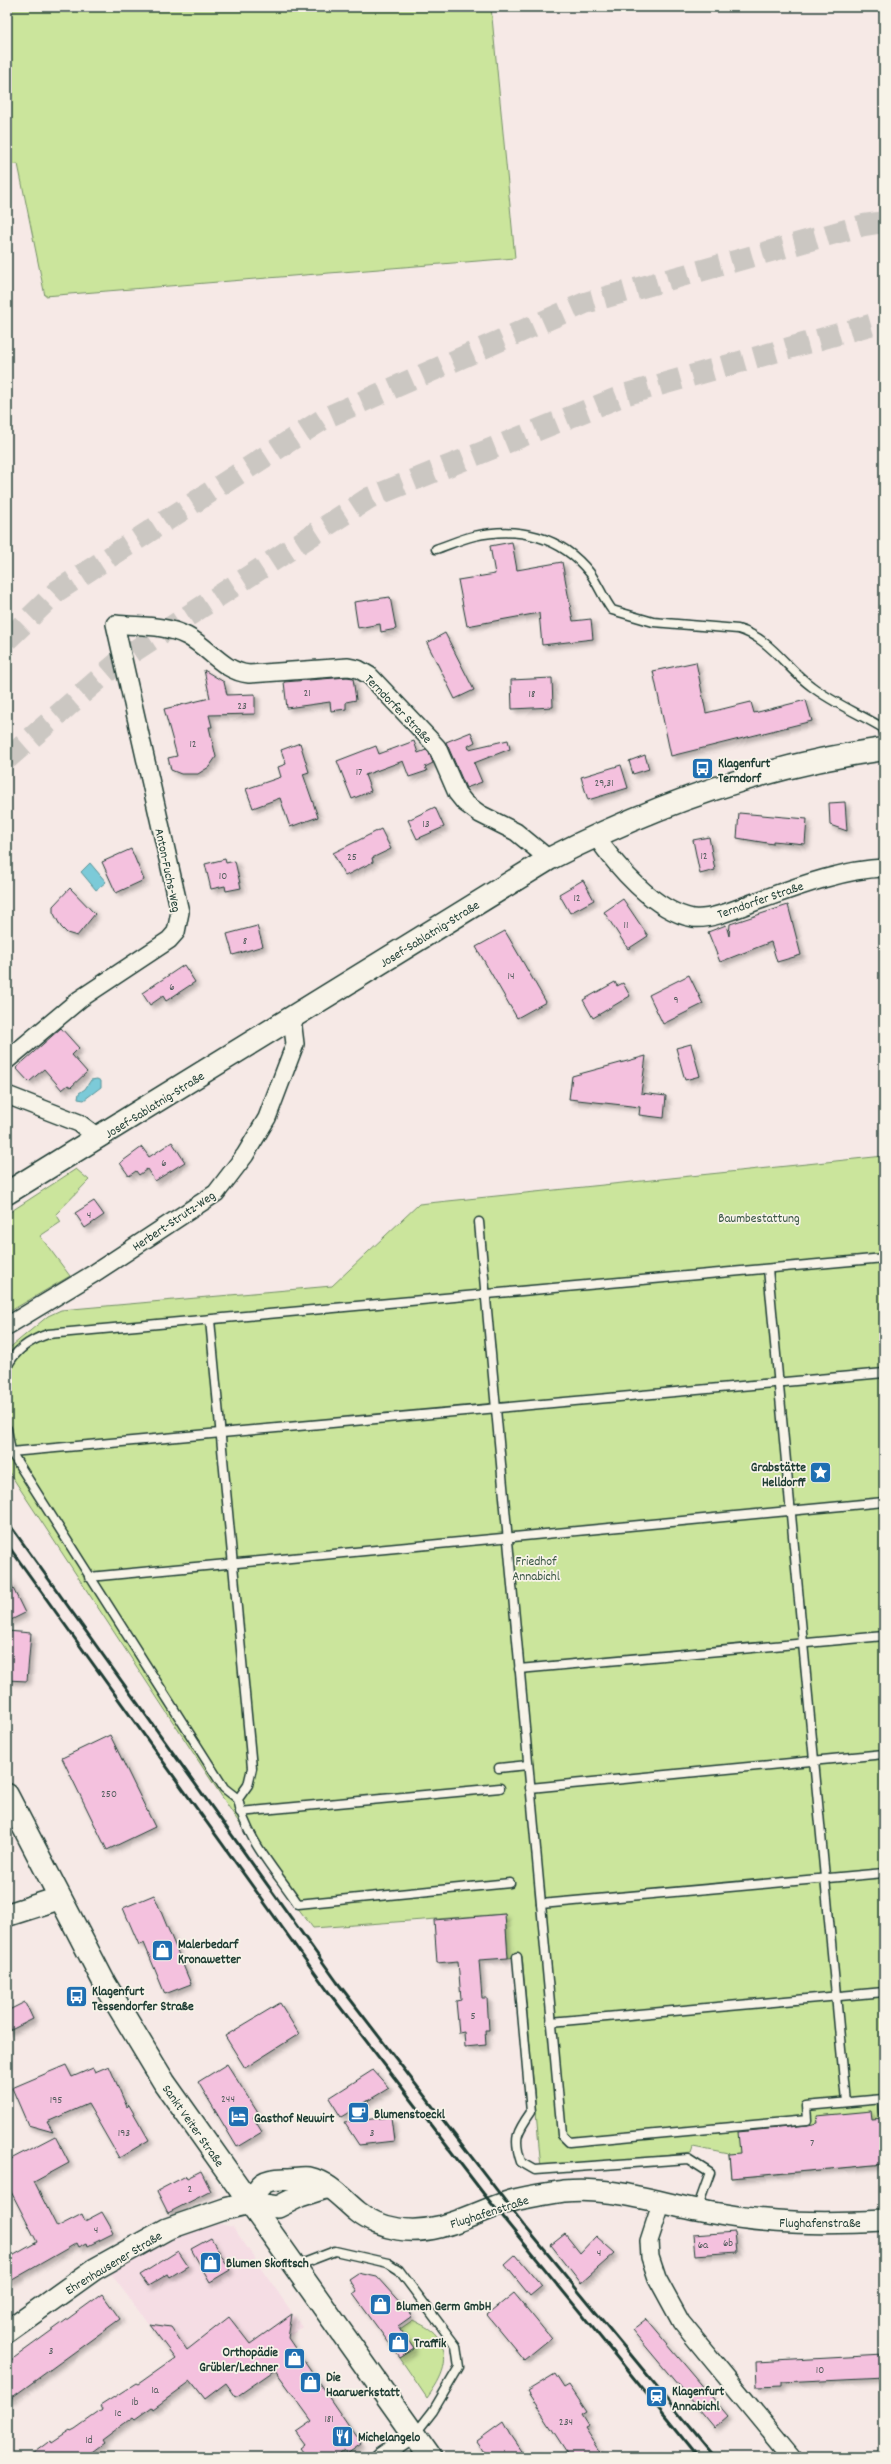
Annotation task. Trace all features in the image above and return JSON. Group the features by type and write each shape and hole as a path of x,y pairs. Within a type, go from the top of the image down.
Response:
{"main road":[{"name":"Josef-Sablatnig-Straße","path":"7,1193 99,1138 549,859 595,835 709,790 756,774 836,756 884,749"},
{"name":"Sankt Veiter Straße","path":"7,1795 105,1984 164,2082 296,2266 430,2457"},
{"path":"7,1915 60,1898"}],"street":[{"name":"Terndorfer Straße","path":"115,624 157,625 169,629 188,637 237,673 348,667 358,669 370,676 437,748 457,793 465,803 480,814 516,832 549,859"},
{"name":"Anton-Fuchs-Weg","path":"7,1060 80,999 169,940 176,932 179,921 180,912 115,624"},
{"name":"Terndorfer Straße","path":"595,835 628,876 658,903 675,913 694,918 719,914 808,883 884,868"},
{"name":"Herbert-Strutz-Weg","path":"7,1326 86,1279 216,1193 245,1155 267,1118 295,1044 292,1019"},
{"path":"7,1095 79,1123 99,1138"},
{"name":"Flughafenstraße","path":"250,2203 278,2207 300,2196 328,2187 337,2192 359,2214 378,2224 399,2229 417,2230 456,2223 510,2201 565,2191 623,2194 662,2201 697,2210 788,2224 884,2221"},
{"path":"662,2201 649,2241 650,2257 657,2278 680,2322 792,2457"},
{"name":"Ehrenhausener Straße","path":"7,2332 95,2269 141,2243 184,2222 250,2203"},
{"path":"380,2457 414,2434"}],"lane":[{"path":"436,549 474,536 503,533 533,534 552,541 570,551 590,573 612,610 653,622 738,629 751,632 765,642 811,686 883,728 884,732"},
{"path":"479,1222 562,2135 569,2142 807,2120 806,2106 883,2099 884,2112"},
{"path":"7,1367 17,1353 33,1339 48,1334 486,1296 884,1258"},
{"path":"768,1269 846,2102"},
{"path":"210,1320 222,1433 252,1768 248,1785 238,1799"},
{"path":"11,1452 884,1373"},
{"path":"7,1429 11,1452 224,1788 238,1799 240,1812 252,1836 298,1904 510,1884"},
{"path":"89,1577 884,1502"},
{"path":"519,1669 803,1642 884,1636"},
{"path":"530,1788 884,1754"},
{"path":"498,1768 528,1765"},
{"path":"240,1812 500,1788"},
{"path":"541,1904 884,1873"},
{"path":"517,1957 531,2112 518,2131 516,2148 521,2162 535,2170 688,2159 710,2174 697,2210"},
{"path":"551,2022 884,1992"},
{"path":"296,2266 335,2250 388,2263 399,2270 456,2346 459,2366 433,2411 414,2434"}],"shaded area":[{"path":"217,2223 233,2227 302,2327 205,2400 109,2271 171,2238 202,2225"}],"green space":[{"path":"7,7 491,7 515,258 45,296 18,164 7,165"},
{"name":"Friedhof Annabichl","path":"884,1156 884,2164 731,2178 729,2154 693,2147 691,2153 541,2168 522,1956 508,1958 505,1914 313,1928 276,1879 7,1469 7,1350 48,1316 61,1310 332,1286 419,1204"},
{"path":"76,1169 89,1180 56,1214 61,1222 40,1236 70,1276 7,1313 7,1214"},
{"path":"413,2320 429,2329 436,2335 444,2351 444,2367 437,2383 427,2398 400,2358 414,2349 400,2329"}],"water":[{"path":"90,863 106,882 96,890 81,872"},
{"path":"97,1079 101,1081 101,1087 84,1100 78,1099 79,1093 85,1089 91,1080"}],"building":[{"path":"512,542 517,570 562,562 573,621 591,619 593,639 542,645 539,613 467,626 458,580 495,574 490,546"},
{"path":"390,597 396,629 381,632 380,624 358,628 354,602"},
{"path":"445,633 474,690 455,699 427,643"},
{"path":"696,662 706,713 751,702 754,713 806,700 812,721 671,756 653,671"},
{"path":"204,670 224,682 227,695 255,694 255,714 209,715 212,727 209,727 216,757 209,767 198,774 181,774 171,770 168,758 177,756 164,709 210,698"},
{"path":"347,677 353,678 356,700 346,702 346,709 331,711 330,702 287,708 284,682"},
{"path":"552,678 553,707 512,709 511,680"},
{"path":"471,732 475,742 468,746 469,749 508,740 510,749 474,763 482,782 466,788 446,742"},
{"path":"414,741 418,753 426,750 429,753 433,763 425,767 427,771 409,777 403,761 365,775 371,791 352,799 337,761 376,746 379,754"},
{"path":"300,743 309,772 303,774 318,817 290,827 280,798 253,808 246,789 281,777 278,767 286,764 281,750"},
{"path":"645,755 649,769 633,774 629,761"},
{"path":"621,765 628,788 588,800 581,777"},
{"path":"845,802 847,831 830,825 829,803"},
{"path":"435,807 444,827 417,839 408,820"},
{"path":"739,813 807,819 805,844 773,841 773,844 737,838"},
{"path":"381,829 391,849 372,858 373,862 345,876 333,853"},
{"path":"709,837 715,870 700,874 693,840"},
{"path":"131,849 144,880 116,893 102,862"},
{"path":"225,859 226,863 235,861 241,888 226,891 225,886 211,889 205,864"},
{"path":"583,880 594,900 570,913 559,894"},
{"path":"70,888 95,914 77,936 67,933 61,927 53,912 53,906"},
{"path":"623,899 648,936 628,949 604,912"},
{"path":"788,905 801,955 777,962 771,942 720,962 708,932 726,925 729,936 730,924"},
{"path":"257,926 263,946 233,955 227,934"},
{"path":"505,931 546,1002 517,1018 476,947"},
{"path":"184,965 195,982 166,1001 163,996 150,1005 142,993"},
{"path":"689,975 703,1004 663,1024 649,995"},
{"path":"615,982 617,986 623,983 630,996 593,1018 583,1000"},
{"path":"61,1028 79,1048 72,1055 87,1072 71,1087 68,1085 62,1090 44,1069 29,1082 16,1068"},
{"path":"691,1044 700,1076 685,1080 676,1048"},
{"path":"646,1056 641,1093 666,1096 664,1118 639,1115 640,1107 569,1099 572,1076"},
{"path":"172,1142 185,1162 155,1181 147,1169 139,1175 136,1171 129,1176 120,1163 142,1147 149,1157"},
{"path":"94,1201 104,1215 85,1228 75,1213"},
{"path":"7,1576 25,1613 7,1622"},
{"path":"7,1631 31,1633 27,1681 7,1680"},
{"path":"110,1735 155,1827 107,1850 62,1758"},
{"path":"154,1895 191,1984 165,1994 144,1943 139,1945 123,1908"},
{"path":"505,1914 508,1958 479,1960 482,1998 487,1998 489,2030 485,2030 486,2045 465,2047 464,2032 459,2033 456,2001 461,2000 458,1961 437,1963 434,1920"},
{"path":"25,2002 33,2019 7,2032 7,2011"},
{"path":"280,2003 299,2034 245,2068 225,2036"},
{"path":"227,2064 258,2113 253,2117 262,2132 237,2147 198,2082"},
{"path":"66,2065 72,2077 93,2068 95,2072 109,2066 127,2107 129,2105 149,2140 119,2158 88,2104 47,2122 53,2132 28,2125 12,2088"},
{"path":"373,2070 389,2088 341,2117 329,2098"},
{"path":"871,2111 872,2119 884,2118 884,2164 731,2178 729,2154 740,2153 738,2132 808,2125 818,2123 817,2116"},
{"path":"391,2117 394,2141 359,2145 344,2122"},
{"path":"55,2136 69,2163 34,2182 57,2227 82,2214 85,2221 102,2212 114,2233 88,2246 87,2243 79,2247 77,2243 7,2283 7,2259 37,2242 7,2184 7,2161"},
{"path":"201,2171 211,2191 168,2213 157,2191 186,2176 187,2178"},
{"path":"735,2232 737,2252 695,2255 693,2235"},
{"path":"565,2234 580,2253 596,2236 615,2253 581,2283 551,2245"},
{"path":"211,2238 230,2270 210,2282 191,2249"},
{"path":"178,2251 188,2266 170,2277 168,2274 148,2286 140,2275"},
{"path":"516,2255 542,2286 530,2296 505,2265"},
{"name":"Blumen Germ GmbH","path":"358,2273 377,2277 412,2316 398,2326 414,2349 400,2358 353,2294 357,2291 349,2279"},
{"path":"514,2293 551,2338 524,2360 487,2315"},
{"path":"102,2294 120,2319 7,2401 7,2363"},
{"path":"292,2314 288,2338 361,2444 347,2454 344,2450 335,2457 307,2457 300,2448 305,2444 296,2432 312,2421 275,2370 236,2397 226,2383 205,2399 191,2381 153,2409 152,2407 135,2419 133,2417 102,2440 104,2443 85,2457 28,2457 51,2440 52,2442 70,2430 75,2429 102,2410 100,2406 136,2383 138,2384 175,2358 149,2324 171,2327 187,2350 229,2317 250,2344"},
{"path":"646,2319 728,2416 714,2428 632,2330"},
{"path":"884,2355 884,2377 782,2382 782,2386 757,2387 756,2362"},
{"path":"555,2374 564,2388 569,2385 587,2412 582,2415 589,2426 585,2428 604,2457 570,2457 527,2391"},
{"path":"503,2422 525,2457 488,2457 477,2441"}],"tunnel":[{"path":"7,640 57,591 325,418 585,303 864,225 884,222"},
{"path":"7,759 122,659 369,498 627,394 884,321"}],"railway":[{"path":"7,1521 337,1982 523,2224 715,2457"},
{"path":"7,1544 327,1990 483,2193 698,2457"}],"place":[{"name":"Klagenfurt Terndorf","path":"702,769"},
{"name":"Grabstätte Helldorff","path":"821,1473"},
{"name":"Malerbedarf Kronawetter","path":"162,1950"},
{"name":"Klagenfurt Tessendorfer Straße","path":"77,1997"},
{"name":"Blumenstoeckl","path":"358,2113"},
{"name":"Gasthof Neuwirt","path":"239,2117"},
{"name":"Blumen Skofitsch","path":"211,2262"},
{"name":"Blumen Germ GmbH","path":"381,2305"},
{"name":"Traffik","path":"399,2342"},
{"name":"Orthopädie Grübler/Lechner","path":"294,2358"},
{"name":"Die Haarwerkstatt","path":"311,2383"},
{"name":"Klagenfurt Annabichl","path":"657,2397"},
{"name":"Michelangelo","path":"343,2436"}],"park label":[{"name":"Baumbestattung","path":"759,1217"}]}
